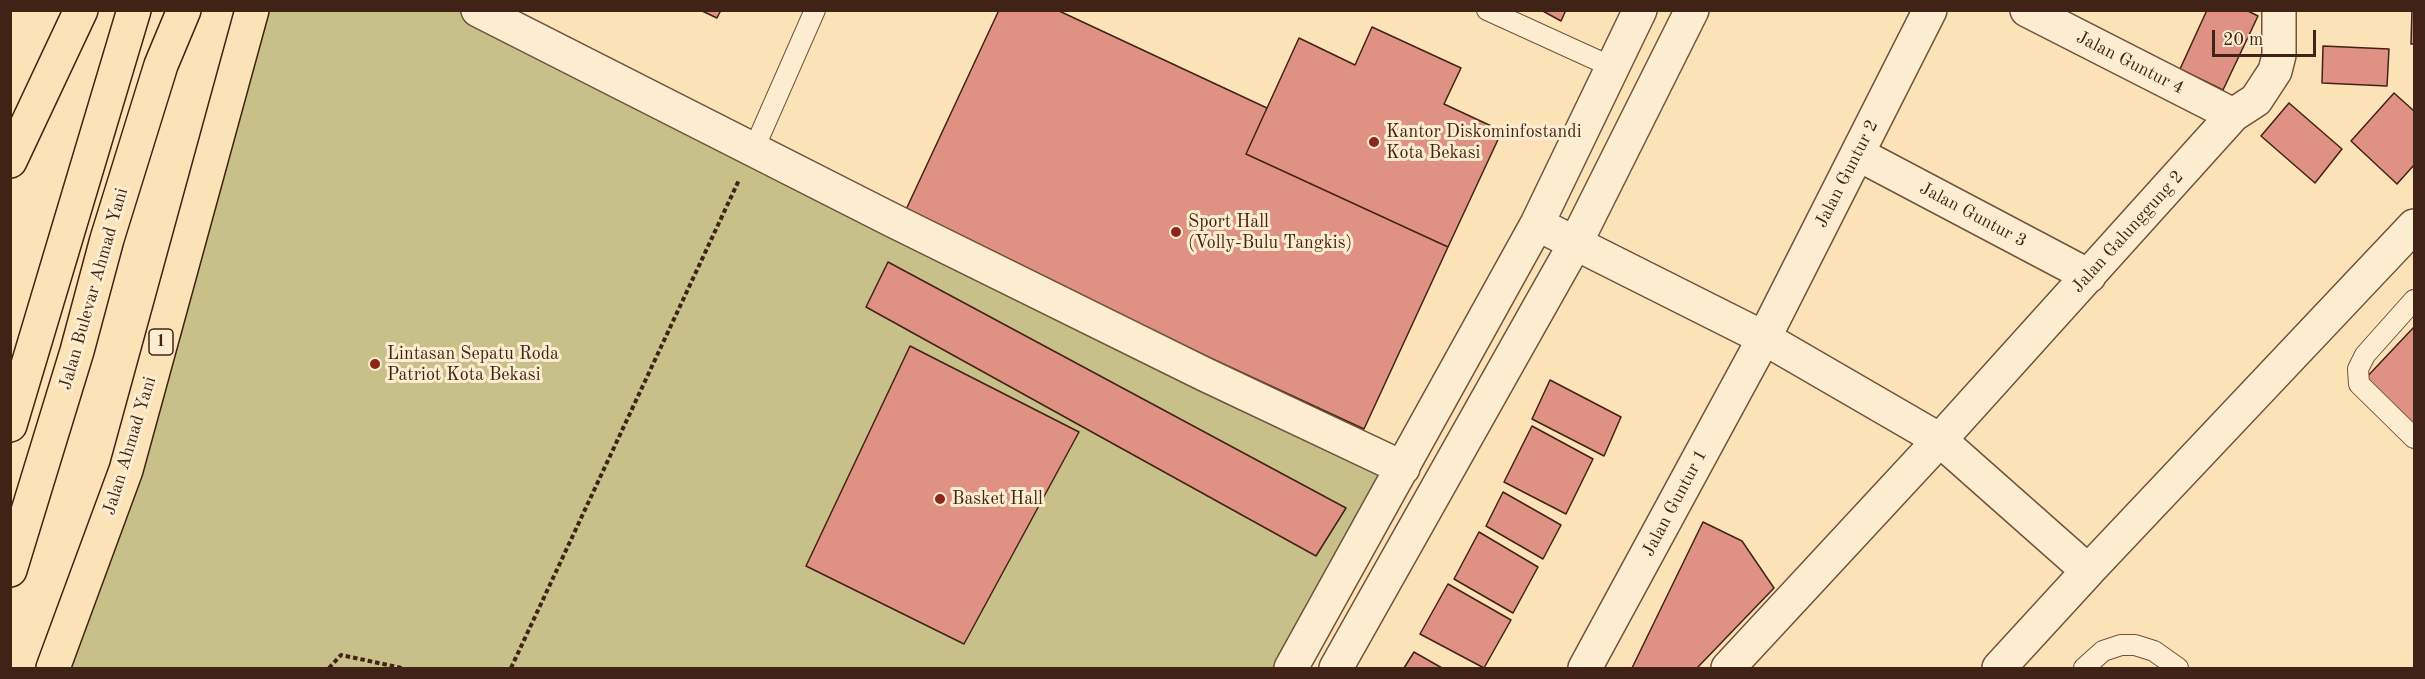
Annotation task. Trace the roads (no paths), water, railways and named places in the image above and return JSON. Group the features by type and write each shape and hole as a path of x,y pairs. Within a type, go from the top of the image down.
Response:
{"main road":[{"path":"10,161 81,10"},
{"path":"10,425 134,10"},
{"name":"Jalan Bulevar Ahmad Yani","path":"10,570 77,351 106,239 161,65 184,10"},
{"name":"Jalan Ahmad Yani","path":"53,669 126,470 252,10"}],"street":[{"path":"478,10 753,151 1194,369 1403,468"},
{"path":"1291,669 1537,224 1640,10"},
{"path":"1336,669 1576,242 1692,10"},
{"name":"Jalan Guntur 2","path":"1764,338 1930,10"},
{"name":"Jalan Guntur 4","path":"2027,10 2233,115"},
{"name":"Jalan Galunggung 2","path":"1728,669 1940,440 2233,115 2256,100 2275,71 2279,55 2280,10"},
{"name":"Jalan Guntur 3","path":"1858,154 2089,276"},
{"path":"1537,224 1764,338 1940,440 2088,571"},
{"path":"1999,669 2088,571 2415,226"},
{"name":"Jalan Guntur 1","path":"1585,669 1764,338"}],"lane":[{"path":"753,151 815,10"},
{"path":"1487,10 1612,67"},
{"path":"2415,300 2365,356 2358,369 2359,384 2415,438"},
{"path":"2084,669 2103,651 2121,645 2135,645 2154,651 2178,669"}],"place":[{"name":"Kantor Diskominfostandi Kota Bekasi","path":"1374,142"},
{"name":"Sport Hall (Volly-Bulu Tangkis)","path":"1176,232"},
{"name":"Lintasan Sepatu Roda Patriot Kota Bekasi","path":"375,364"},
{"name":"Basket Hall","path":"940,499"}]}
